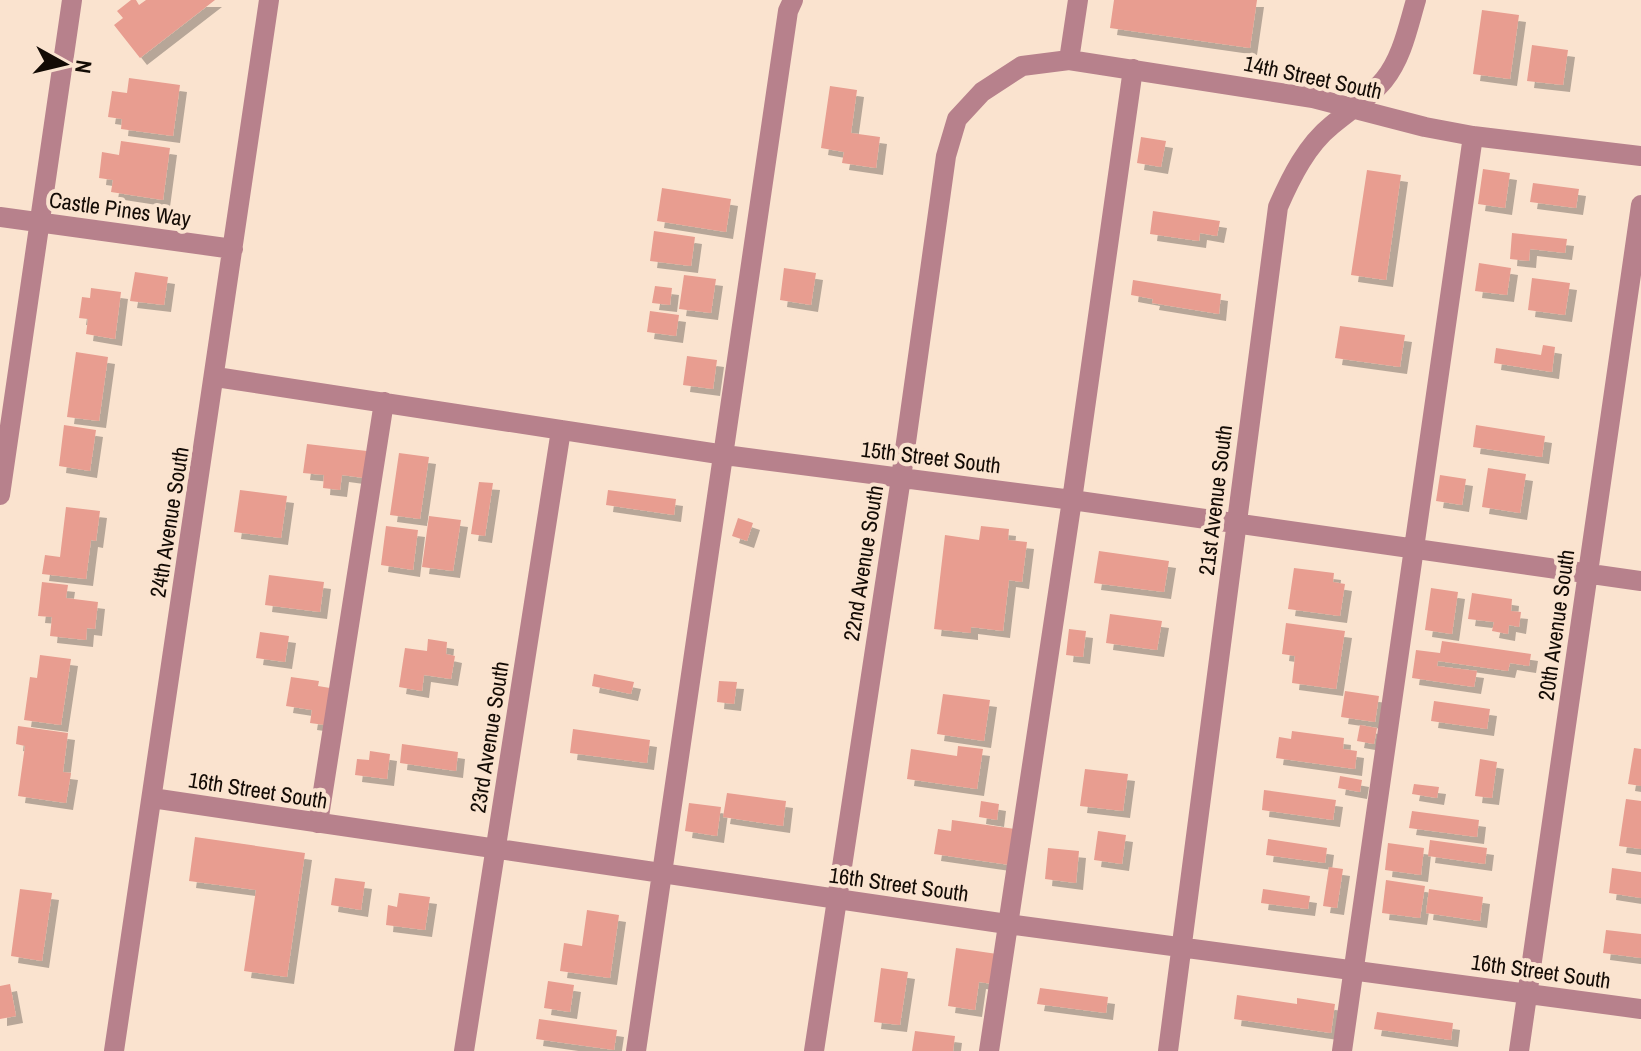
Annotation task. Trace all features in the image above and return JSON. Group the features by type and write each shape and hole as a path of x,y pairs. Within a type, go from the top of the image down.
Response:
{"street":[{"path":"0,495 72,0"},
{"name":"24th Avenue South","path":"114,1051 216,377 269,0"},
{"path":"636,1051 788,11 793,0"},
{"path":"1069,60 1078,0"},
{"name":"21st Avenue South","path":"1168,1051 1278,207 1290,179 1307,152 1330,126 1355,109 1385,79 1403,44 1416,0"},
{"name":"14th Street South","path":"982,92 1022,66 1069,60 1313,98 1473,136 1641,156"},
{"path":"989,1051 1133,69"},
{"name":"22nd Avenue South","path":"814,1051 901,478 946,156 957,119 982,92"},
{"path":"1342,1051 1473,136"},
{"name":"20th Avenue South","path":"1519,1051 1641,205"},
{"name":"Castle Pines Way","path":"0,217 233,249"},
{"name":"15th Street South","path":"216,377 725,455 1237,522 1641,581"},
{"path":"318,823 384,402"},
{"name":"23rd Avenue South","path":"464,1051 561,430"},
{"name":"16th Street South","path":"152,798 1007,924 1641,1009"}],"building":[{"path":"131,0 136,0 139,5 146,0 215,0 140,58 114,25 123,18 117,11"},
{"path":"1114,0 1257,0 1250,48 1110,28"},
{"path":"1482,10 1519,15 1510,79 1473,74"},
{"path":"1532,45 1568,50 1563,85 1527,81"},
{"path":"129,78 180,85 173,136 121,129 122,119 108,117 112,91 127,93"},
{"path":"830,86 857,90 851,133 880,137 876,168 842,163 844,152 821,148"},
{"path":"1141,137 1166,141 1161,167 1137,163"},
{"path":"121,141 170,148 163,200 111,192 113,180 99,178 102,152 119,155"},
{"path":"1483,169 1510,173 1505,208 1478,204"},
{"path":"1367,170 1401,175 1386,280 1351,275"},
{"path":"1533,183 1579,189 1576,208 1530,202"},
{"path":"662,188 731,199 726,232 657,221"},
{"path":"1153,211 1220,221 1217,236 1200,233 1199,241 1150,234"},
{"path":"654,231 695,237 691,266 650,261"},
{"path":"1512,233 1567,239 1565,253 1530,249 1529,261 1510,259"},
{"path":"1479,263 1511,268 1507,295 1475,291"},
{"path":"784,268 816,273 811,305 780,300"},
{"path":"135,272 168,277 164,305 130,301"},
{"path":"684,275 716,279 711,313 679,309"},
{"path":"1532,278 1570,283 1565,315 1528,310"},
{"path":"1133,280 1221,294 1219,314 1152,303 1153,299 1131,295"},
{"path":"655,286 672,288 670,305 652,303"},
{"path":"91,288 121,292 115,339 86,334 88,319 79,318 82,297 90,298"},
{"path":"650,311 679,315 676,336 647,332"},
{"path":"1340,326 1405,335 1400,367 1335,358"},
{"path":"1543,345 1555,347 1552,372 1494,363 1496,348 1541,355"},
{"path":"76,352 108,357 99,421 67,417"},
{"path":"687,356 717,360 713,389 683,385"},
{"path":"64,425 96,430 90,471 59,466"},
{"path":"1476,425 1545,436 1542,457 1473,447"},
{"path":"307,444 367,451 364,478 342,475 340,490 323,488 324,475 303,473"},
{"path":"399,453 429,457 420,519 390,515"},
{"path":"1488,468 1526,474 1520,513 1482,507"},
{"path":"1440,475 1466,479 1462,505 1436,501"},
{"path":"479,482 493,483 485,536 471,534"},
{"path":"240,490 287,496 281,538 234,532"},
{"path":"608,490 676,499 674,515 606,505"},
{"path":"66,507 100,511 96,541 91,540 86,579 42,574 45,555 60,557"},
{"path":"429,516 461,520 453,571 422,567"},
{"path":"738,518 753,523 747,541 732,536"},
{"path":"386,526 418,530 413,570 381,565"},
{"path":"981,526 1009,529 1008,540 1027,542 1022,582 1009,580 1003,631 971,627 971,633 934,629 945,535 979,540"},
{"path":"1099,551 1169,561 1164,592 1094,583"},
{"path":"1294,568 1334,573 1333,582 1345,584 1340,616 1288,609"},
{"path":"269,575 324,582 320,612 265,605"},
{"path":"42,582 68,585 66,598 98,602 95,629 87,628 86,640 50,636 52,617 38,616"},
{"path":"1431,588 1458,592 1452,634 1425,630"},
{"path":"1472,593 1512,599 1511,611 1521,612 1519,627 1509,625 1508,634 1492,631 1494,622 1468,619"},
{"path":"1110,614 1162,621 1157,650 1106,643"},
{"path":"1286,623 1345,631 1336,689 1292,683 1295,656 1282,654"},
{"path":"1069,629 1086,631 1083,657 1066,655"},
{"path":"260,632 289,636 285,662 256,658"},
{"path":"428,639 447,642 446,654 455,656 451,679 424,675 422,691 399,687 405,648 427,651"},
{"path":"1442,641 1531,654 1529,666 1510,663 1508,671 1438,661 1437,666 1477,671 1474,687 1412,678 1416,650 1440,653"},
{"path":"40,655 71,659 61,725 24,720 30,677 37,678"},
{"path":"594,674 634,682 631,694 592,686"},
{"path":"291,677 319,681 318,686 330,688 325,725 310,723 312,710 286,706"},
{"path":"719,681 737,682 734,704 717,702"},
{"path":"1345,691 1379,696 1375,722 1341,717"},
{"path":"943,694 990,700 984,741 937,734"},
{"path":"1434,701 1490,709 1487,729 1431,721"},
{"path":"1360,725 1377,728 1374,744 1357,741"},
{"path":"18,726 68,733 63,772 71,773 66,803 18,796 25,746 16,744"},
{"path":"573,729 650,740 647,763 570,753"},
{"path":"1292,731 1344,738 1343,749 1357,751 1355,769 1276,758 1279,737 1291,739"},
{"path":"402,744 458,752 456,771 400,763"},
{"path":"958,746 983,749 977,789 907,779 911,749 957,756"},
{"path":"1634,748 1641,749 1641,786 1628,784"},
{"path":"370,751 390,754 387,779 355,775 357,759 369,760"},
{"path":"1480,759 1497,762 1492,798 1475,796"},
{"path":"1085,769 1128,774 1123,811 1080,806"},
{"path":"1340,776 1362,780 1360,792 1338,788"},
{"path":"1414,784 1439,787 1437,798 1412,794"},
{"path":"1264,790 1336,800 1333,820 1262,810"},
{"path":"727,793 786,801 783,826 723,817"},
{"path":"1626,799 1641,801 1641,849 1619,846"},
{"path":"981,801 999,804 997,820 979,817"},
{"path":"689,803 721,807 717,836 685,831"},
{"path":"1412,811 1479,820 1477,837 1409,828"},
{"path":"952,820 1015,829 1010,865 934,854 938,829 951,831"},
{"path":"1098,831 1126,835 1122,864 1094,860"},
{"path":"195,837 305,853 287,977 244,971 256,890 189,881"},
{"path":"1268,839 1327,848 1325,863 1266,855"},
{"path":"1430,840 1487,848 1485,864 1428,856"},
{"path":"1388,843 1424,848 1421,875 1385,870"},
{"path":"1048,848 1079,851 1076,883 1045,879"},
{"path":"1329,867 1343,869 1337,908 1323,906"},
{"path":"1612,868 1641,872 1641,898 1609,893"},
{"path":"335,878 365,882 361,910 331,905"},
{"path":"1386,880 1425,886 1420,918 1382,913"},
{"path":"20,889 52,893 42,961 11,956"},
{"path":"1263,889 1310,896 1308,909 1261,903"},
{"path":"1429,889 1483,897 1480,921 1426,913"},
{"path":"399,893 430,897 425,930 386,925 388,905 397,907"},
{"path":"587,910 619,915 610,978 560,971 564,943 582,946"},
{"path":"1606,930 1641,934 1641,958 1603,953"},
{"path":"956,948 997,954 993,984 979,982 975,1010 948,1006"},
{"path":"881,968 908,972 900,1025 874,1022"},
{"path":"548,981 574,985 570,1012 544,1008"},
{"path":"10,984 16,1016 0,1019 0,986"},
{"path":"1040,988 1108,997 1106,1013 1037,1004"},
{"path":"1237,995 1297,1004 1297,998 1335,1004 1331,1033 1234,1019"},
{"path":"1377,1012 1453,1023 1451,1040 1374,1029"},
{"path":"539,1019 617,1030 614,1050 536,1039"},
{"path":"915,1031 955,1036 953,1051 912,1051"}]}
